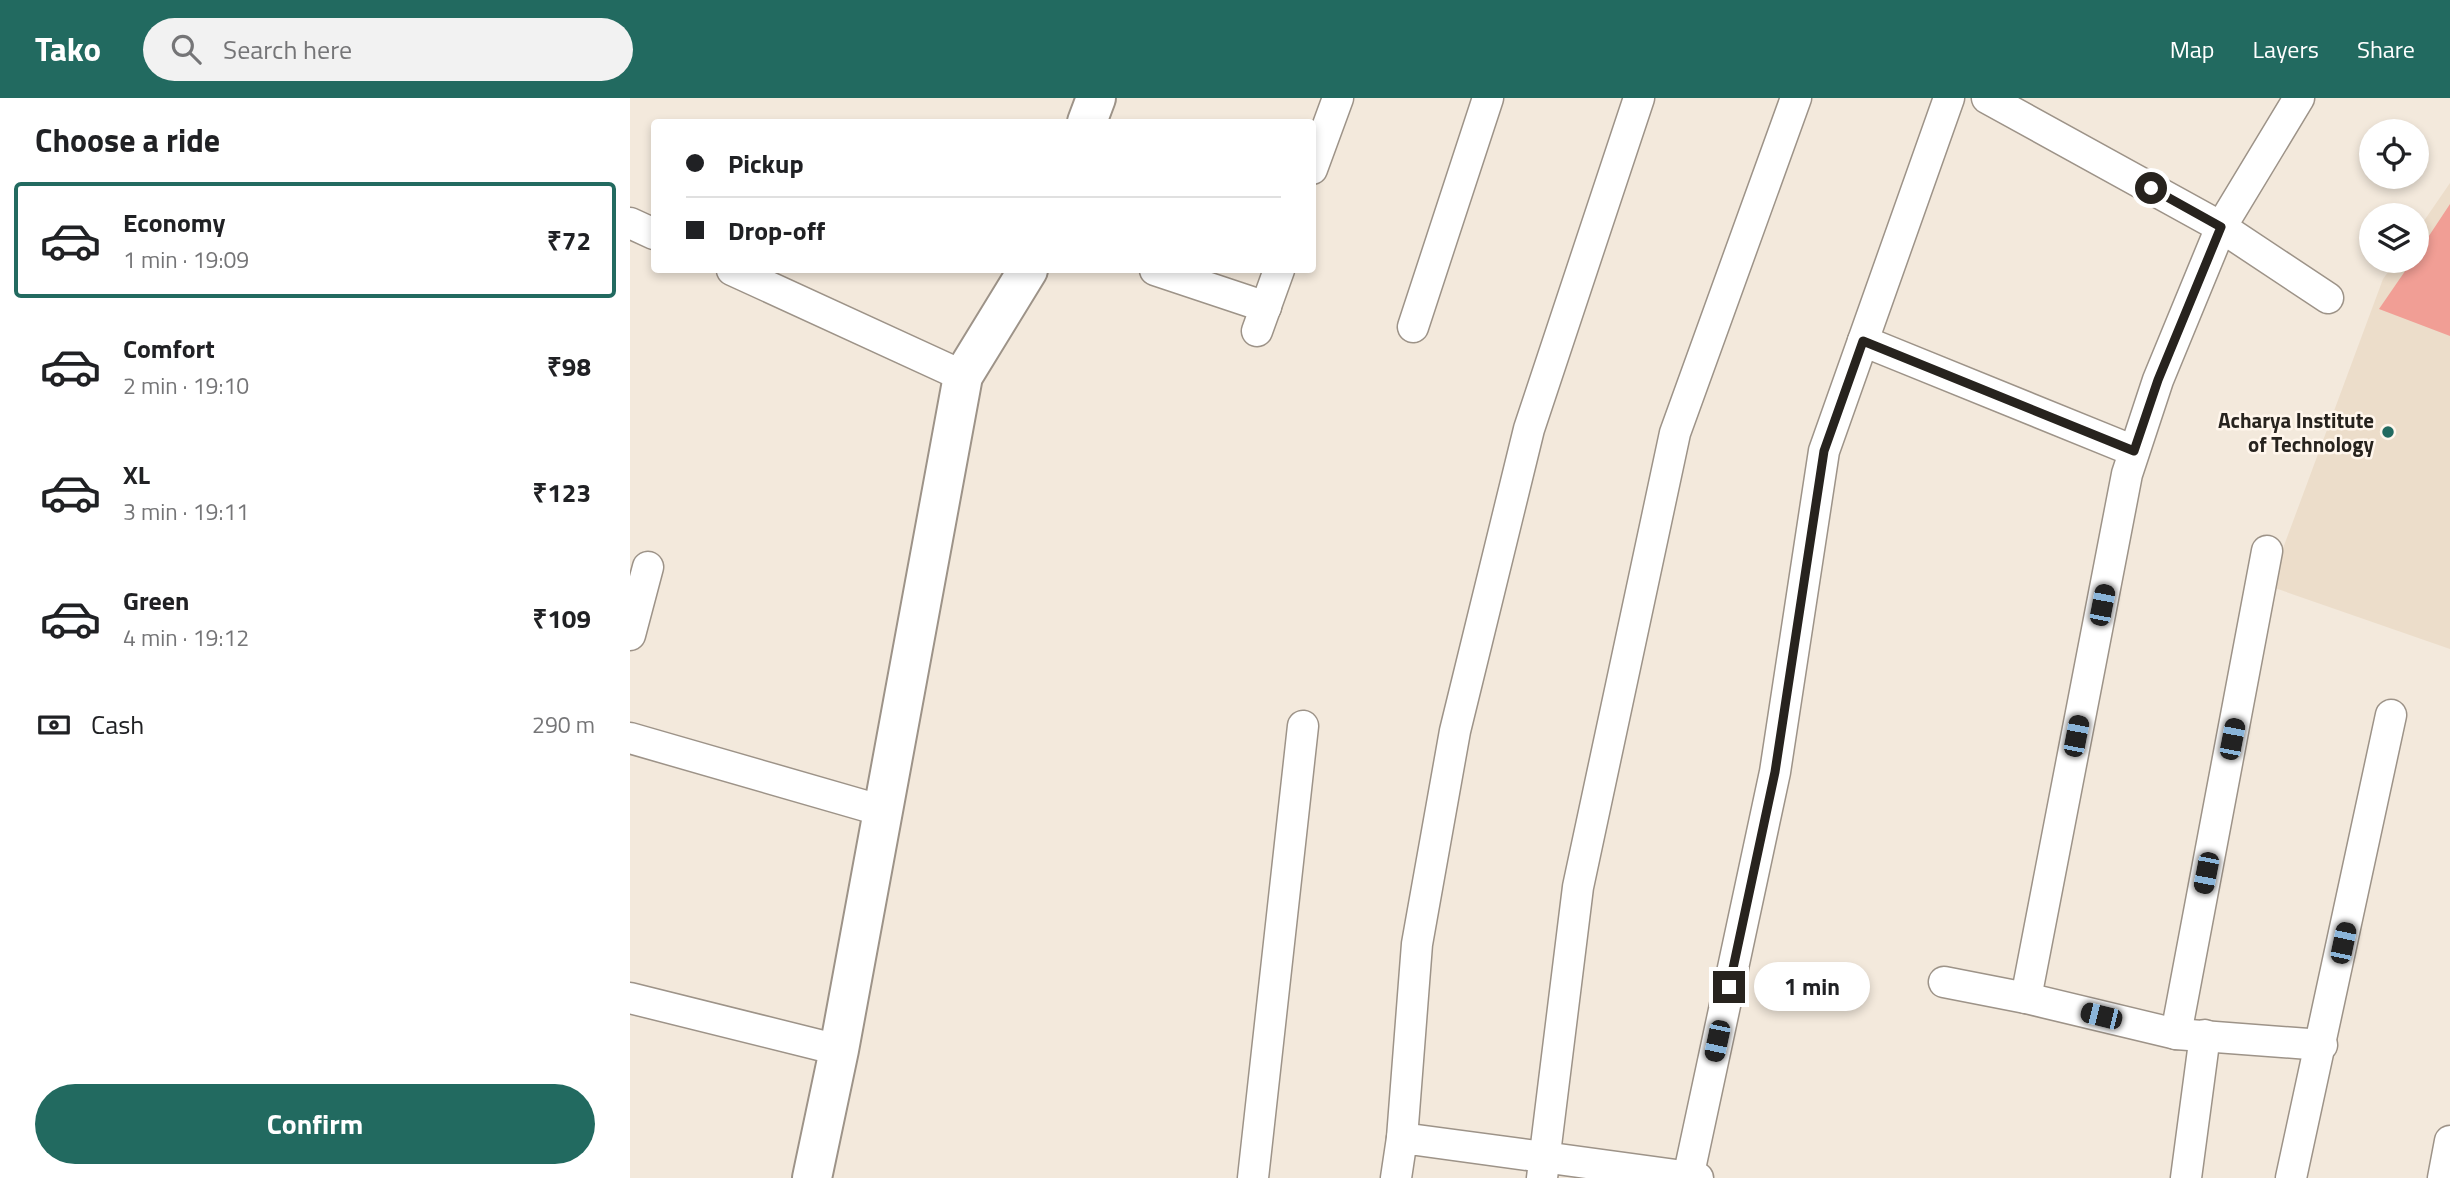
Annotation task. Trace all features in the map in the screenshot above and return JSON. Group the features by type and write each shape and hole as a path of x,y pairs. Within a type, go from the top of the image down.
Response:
{"street":[{"path":"1088,119 1096,98"},
{"path":"1316,157 1338,98"},
{"path":"1413,327 1485,98"},
{"path":"1396,1178 1402,1138 1417,944 1455,731 1529,429 1639,98"},
{"path":"1543,1167 1578,887 1675,433 1796,98"},
{"path":"1402,1138 1543,1167 1692,1177 1775,772 1824,451 1949,98"},
{"path":"1987,98 2221,227 2328,298"},
{"path":"2026,998 2127,474 2158,380 2221,227 2299,98"},
{"path":"630,223 651,233"},
{"path":"739,273 963,376"},
{"path":"812,1178 839,1050 963,376 1026,273"},
{"path":"1161,273 1261,319 1278,273"},
{"path":"1863,341 2134,451"},
{"path":"2186,1178 2190,1034 2267,551"},
{"path":"630,635 648,567"},
{"path":"2291,1178 2322,1045 2391,715"},
{"path":"1253,1178 1303,726"},
{"path":"630,738 883,811"},
{"path":"1944,982 2190,1034 2322,1045"},
{"path":"630,998 839,1050"},
{"path":"2443,1178 2450,1141"}],"shaded area":[{"name":"Acharya Institute of Technology","path":"2450,183 2450,649 2269,586 2383,279 2387,273 2429,273 2429,214"},
{"path":"2450,204 2450,336 2379,309 2404,273 2429,273 2429,236"}],"place":[{"name":"Acharya Institute of Technology","path":"2388,432"}],"route":[{"path":"1729,987 1775,772 1824,451 1863,341 2134,451 2158,380 2221,227 2151,188"}]}
